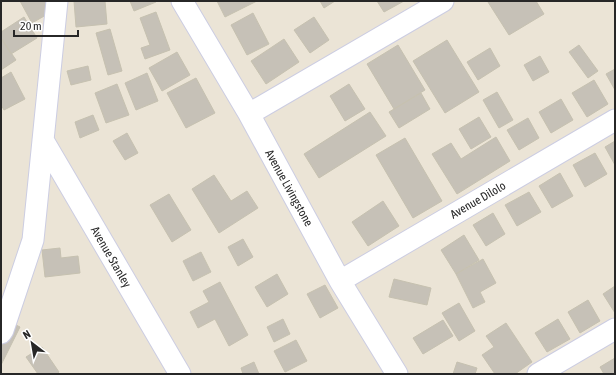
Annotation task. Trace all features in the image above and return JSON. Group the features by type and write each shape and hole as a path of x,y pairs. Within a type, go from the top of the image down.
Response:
{"street":[{"path":"1,333 33,240 57,1"},
{"name":"Avenue Livingstone","path":"182,1 249,114 340,281 397,374"},
{"path":"249,114 443,1"},
{"name":"Avenue Dilolo","path":"340,281 615,120"},
{"name":"Avenue Stanley","path":"43,140 180,374"},
{"path":"538,374 615,329"}],"building":[{"path":"20,1 48,1 53,11 32,23"},
{"path":"74,1 105,1 107,24 76,27"},
{"path":"130,1 156,1 156,2 134,11"},
{"path":"217,1 257,1 225,17"},
{"path":"320,1 335,1 324,8"},
{"path":"377,1 404,1 384,12"},
{"path":"536,1 544,14 509,35 488,2"},
{"path":"156,12 170,50 145,59 141,48 150,45 140,18"},
{"path":"253,13 269,44 247,55 231,25"},
{"path":"24,17 37,38 11,54 1,38 1,32"},
{"path":"314,17 329,40 310,53 294,30"},
{"path":"110,29 122,71 108,75 96,33"},
{"path":"1,38 16,60 1,70"},
{"path":"284,39 299,62 266,84 251,61"},
{"path":"447,40 479,92 445,113 413,61"},
{"path":"398,45 425,90 394,109 367,64"},
{"path":"579,45 598,71 588,78 569,52"},
{"path":"490,48 500,66 478,80 467,62"},
{"path":"177,52 190,75 162,91 149,68"},
{"path":"540,56 549,72 533,81 524,65"},
{"path":"88,66 91,80 71,85 67,71"},
{"path":"615,69 615,90 606,74"},
{"path":"11,72 25,99 4,110 1,105 1,78"},
{"path":"147,73 158,101 136,110 125,83"},
{"path":"196,78 215,113 186,128 167,93"},
{"path":"594,80 608,104 587,117 572,93"},
{"path":"117,84 129,115 106,123 95,93"},
{"path":"349,84 365,109 345,121 330,96"},
{"path":"497,92 513,120 499,128 483,100"},
{"path":"421,93 430,109 399,128 389,112"},
{"path":"561,99 573,120 551,133 539,112"},
{"path":"370,112 386,136 319,178 304,154"},
{"path":"93,115 99,130 80,138 75,122"},
{"path":"479,117 491,137 471,149 459,129"},
{"path":"528,118 539,138 519,150 507,130"},
{"path":"127,133 138,153 125,160 113,141"},
{"path":"496,137 510,161 457,194 432,154 451,143 461,159"},
{"path":"405,138 442,201 413,218 376,155"},
{"path":"615,141 615,165 605,147"},
{"path":"595,153 607,174 585,187 573,165"},
{"path":"560,173 573,196 552,208 539,186"},
{"path":"214,175 231,201 247,191 258,208 219,233 192,189"},
{"path":"529,192 541,212 517,226 505,205"},
{"path":"169,194 191,230 172,242 150,205"},
{"path":"383,201 399,226 368,246 352,222"},
{"path":"493,213 505,234 486,246 473,225"},
{"path":"464,235 479,260 456,274 441,250"},
{"path":"243,239 253,257 238,266 228,247"},
{"path":"60,248 61,258 78,256 80,273 45,277 42,250"},
{"path":"201,252 211,272 193,281 183,261"},
{"path":"483,259 496,283 480,292 485,302 473,308 456,274"},
{"path":"277,274 288,294 267,307 255,287"},
{"path":"394,279 431,288 427,305 389,297"},
{"path":"220,282 248,335 229,346 215,319 198,328 190,312 209,302 203,291"},
{"path":"325,285 338,308 320,318 307,294"},
{"path":"615,286 615,313 603,294"},
{"path":"588,300 600,321 580,333 568,312"},
{"path":"459,303 475,331 459,341 442,313"},
{"path":"283,319 290,334 274,342 267,327"},
{"path":"558,319 570,339 547,352 535,333"},
{"path":"443,320 453,336 423,354 413,338"},
{"path":"12,323 20,327 1,365 1,345"},
{"path":"506,323 532,362 515,374 495,374 482,355 494,347 486,336"},
{"path":"296,340 307,361 285,372 274,351"},
{"path":"42,347 59,372 57,374 38,374 26,357"},
{"path":"615,358 615,374 604,374 600,367"},
{"path":"254,362 259,374 243,374 241,368"},
{"path":"457,362 477,368 475,374 453,374"}]}
